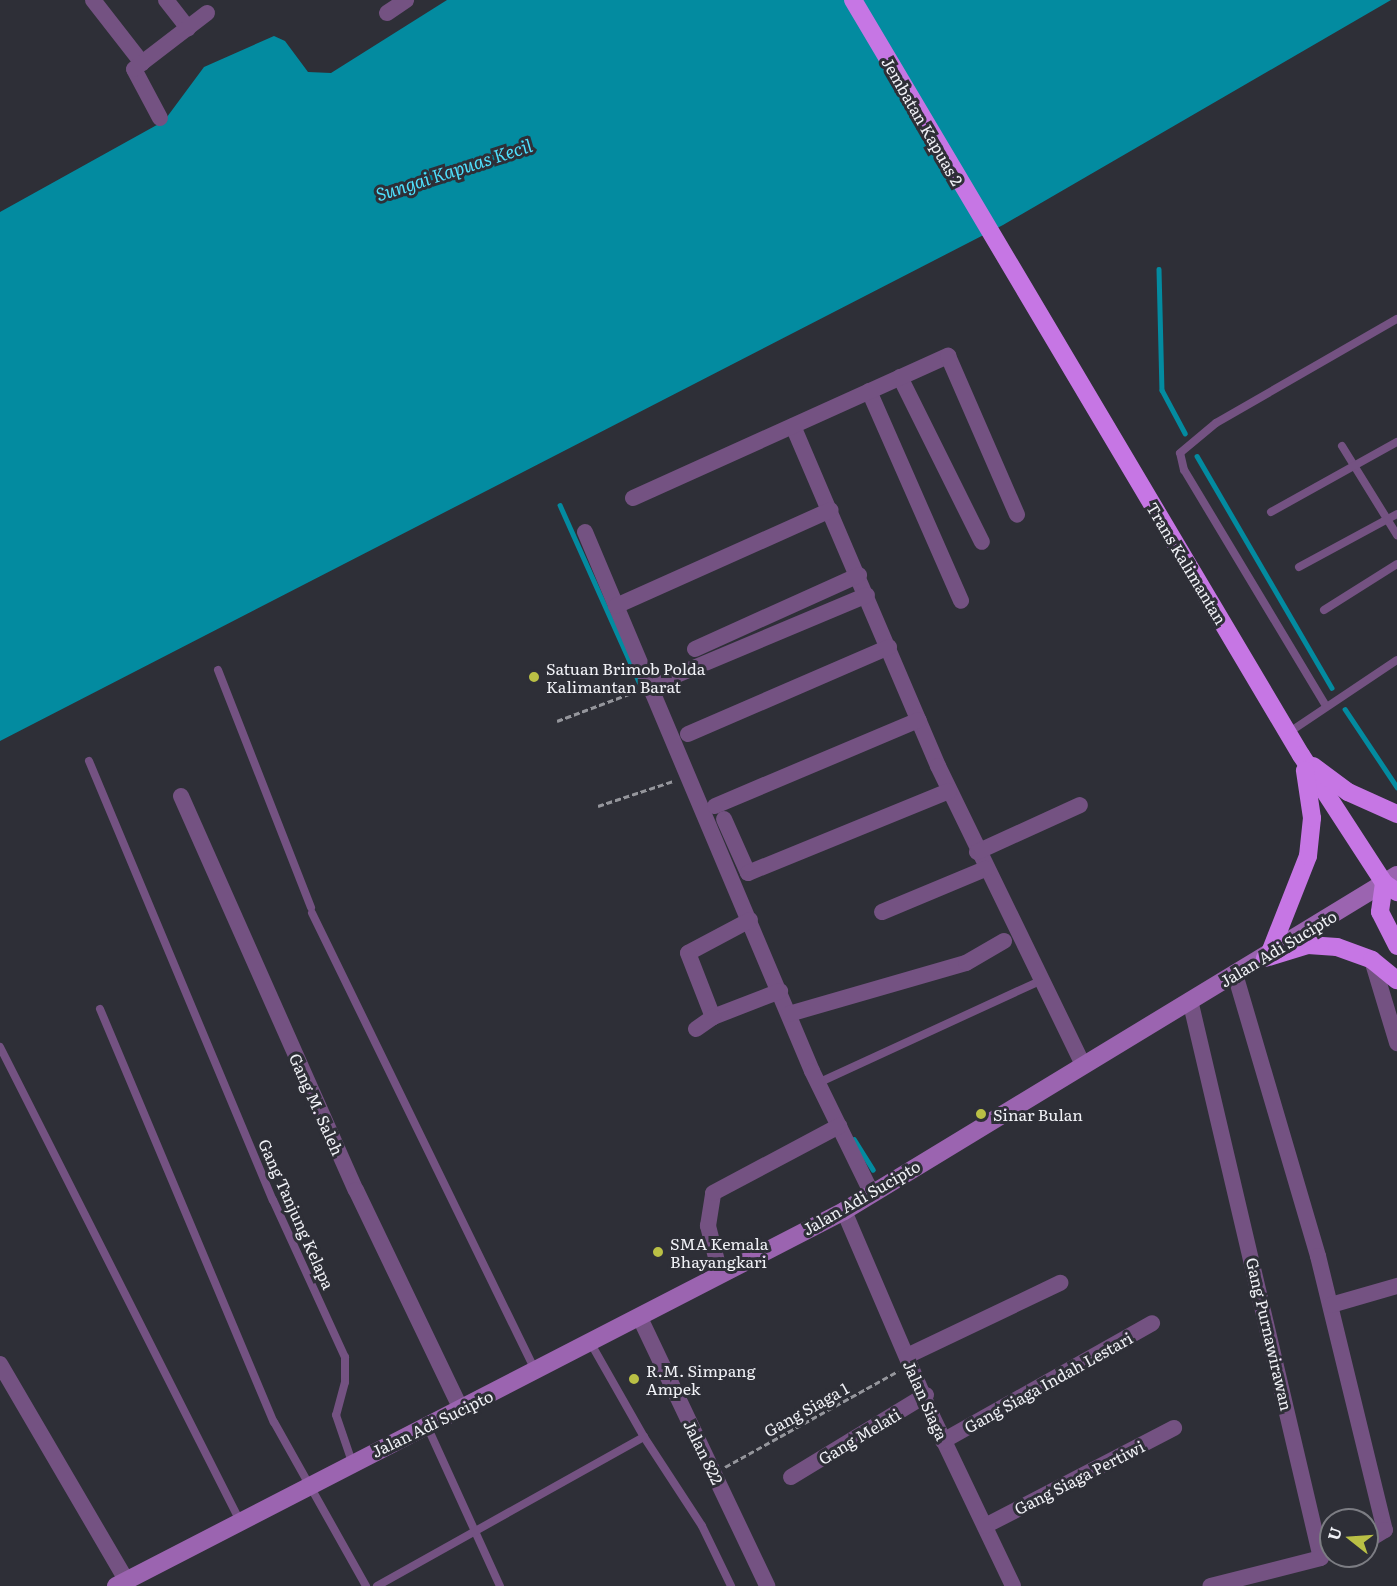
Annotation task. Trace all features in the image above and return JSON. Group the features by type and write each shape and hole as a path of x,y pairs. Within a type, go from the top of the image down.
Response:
{"highway":[{"name":"Jembatan Kapuas 2","path":"853,0 993,241"},
{"name":"Trans Kalimantan","path":"993,241 1301,755 1392,883"},
{"path":"1301,755 1348,792 1397,814"},
{"path":"1267,956 1308,856 1312,818 1301,755"},
{"path":"1392,883 1380,912 1397,946"},
{"path":"1267,956 1324,945 1371,960 1397,980"}],"main road":[{"name":"Jalan Adi Sucipto","path":"120,1584 352,1462 536,1372 720,1273 844,1211 871,1192 1190,1000 1392,883"}],"street":[{"path":"93,0 142,63"},
{"path":"166,0 188,28"},
{"path":"387,13 406,0"},
{"path":"160,118 134,74 142,63 207,13"},
{"path":"633,498 948,356 1017,515"},
{"path":"900,377 982,542"},
{"path":"869,391 961,601"},
{"path":"793,426 831,510 949,791 985,869 1083,1065"},
{"path":"616,606 831,510"},
{"path":"585,532 653,685 818,1083 871,1192"},
{"path":"695,649 858,575"},
{"path":"653,685 867,595"},
{"path":"688,734 889,646"},
{"path":"919,720 720,813 748,873 949,791"},
{"name":"Gang M. Saleh","path":"181,796 356,1190 461,1409"},
{"path":"977,852 1080,805"},
{"path":"882,912 985,869"},
{"path":"713,1017 688,953 750,920"},
{"path":"789,1014 966,963 1004,941"},
{"path":"1371,960 1397,1043"},
{"path":"1235,974 1331,1305 1385,1530 1379,1534"},
{"path":"696,1029 713,1017 780,991"},
{"name":"Gang Purnawirawan","path":"1190,1000 1319,1527"},
{"path":"720,1273 708,1226 713,1193 839,1126"},
{"name":"Jalan Siaga","path":"844,1211 926,1395 943,1441 1013,1586"},
{"path":"909,1360 1060,1283"},
{"path":"1331,1305 1397,1286"},
{"name":"Jalan 822","path":"640,1318 767,1586"},
{"name":"Gang Siaga Indah Lestari","path":"943,1441 1152,1323"},
{"path":"0,1364 120,1584"},
{"name":"Gang Melati","path":"791,1477 926,1395"},
{"name":"Gang Siaga Pertiwi","path":"985,1526 1174,1428"},
{"name":"Gang Purnawirawan","path":"1210,1586 1319,1558"}],"lane":[{"path":"1326,706 1184,470 1180,453 1216,423 1397,319"},
{"path":"1271,512 1397,442"},
{"path":"1342,446 1397,535"},
{"path":"1299,567 1397,514"},
{"path":"1324,610 1397,564"},
{"path":"1288,733 1397,660"},
{"path":"218,670 312,910 536,1372"},
{"name":"Gang Tanjung Kelapa","path":"89,761 183,980 273,1200 345,1357 345,1382 336,1415 352,1462"},
{"path":"818,1083 1040,981"},
{"path":"100,1010 274,1422 366,1586"},
{"path":"0,1047 240,1521"},
{"path":"590,1342 644,1437 702,1526 731,1586"},
{"path":"427,1426 473,1532 500,1586"},
{"path":"377,1586 644,1437"}],"path":[{"path":"557,721 653,685"},
{"path":"598,806 690,775"},
{"name":"Gang Siaga 1","path":"713,1474 909,1360"}],"water":[{"name":"Sungai Kapuas Kecil","path":"447,0 1391,0 1003,225 0,741 0,212 164,121 204,67 274,36 285,41 308,72 331,73"}],"waterway":[{"path":"1159,269 1162,390 1185,433"},
{"path":"1197,456 1332,688"},
{"path":"560,505 639,682"},
{"path":"1345,709 1397,787"},
{"path":"854,1139 873,1169"}],"place":[{"name":"Satuan Brimob Polda Kalimantan Barat","path":"534,677"},
{"name":"Sinar Bulan","path":"981,1114"},
{"name":"SMA Kemala Bhayangkari","path":"658,1252"},
{"name":"R.M. Simpang Ampek","path":"634,1379"}]}
